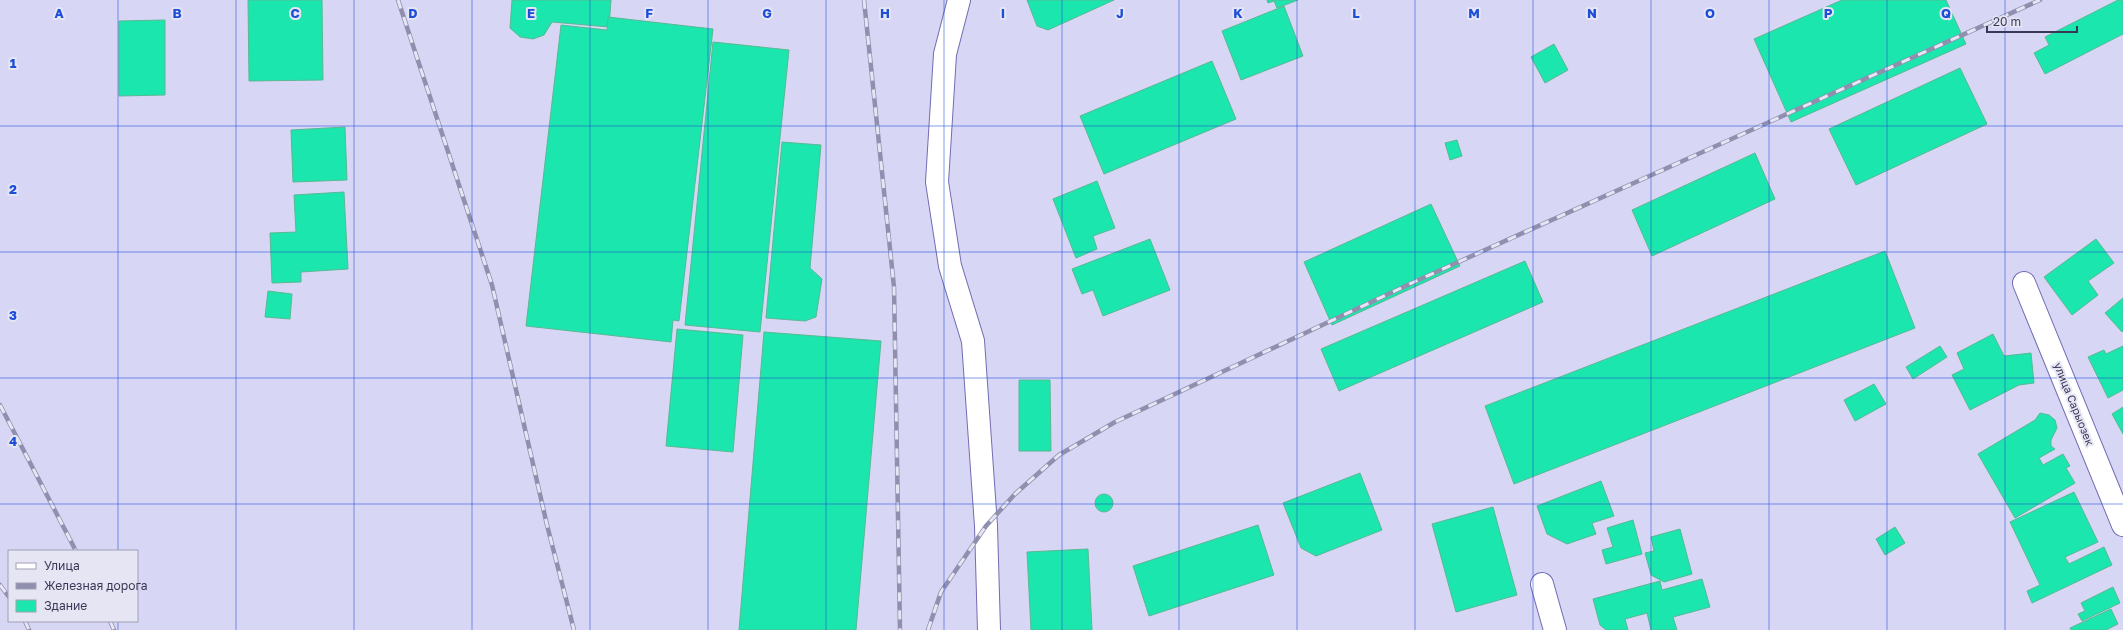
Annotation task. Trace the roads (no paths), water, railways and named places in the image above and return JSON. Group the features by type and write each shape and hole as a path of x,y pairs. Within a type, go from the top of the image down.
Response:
{"street":[{"path":"958,0 945,54 937,182 950,266 973,341 986,526 989,630"},
{"name":"улица Сарыозек","path":"2024,283 2123,525"},
{"path":"1542,584 1555,630"}],"railway":[{"path":"398,0 492,285 547,525 574,630"},
{"path":"864,0 894,287 900,630"},
{"path":"928,630 941,592 986,526 1015,494 1059,455 1115,422 1414,282 2040,0"},
{"path":"0,405 75,550"},
{"path":"0,585 8,596"},
{"path":"25,622 29,630"},
{"path":"110,622 114,630"}]}
